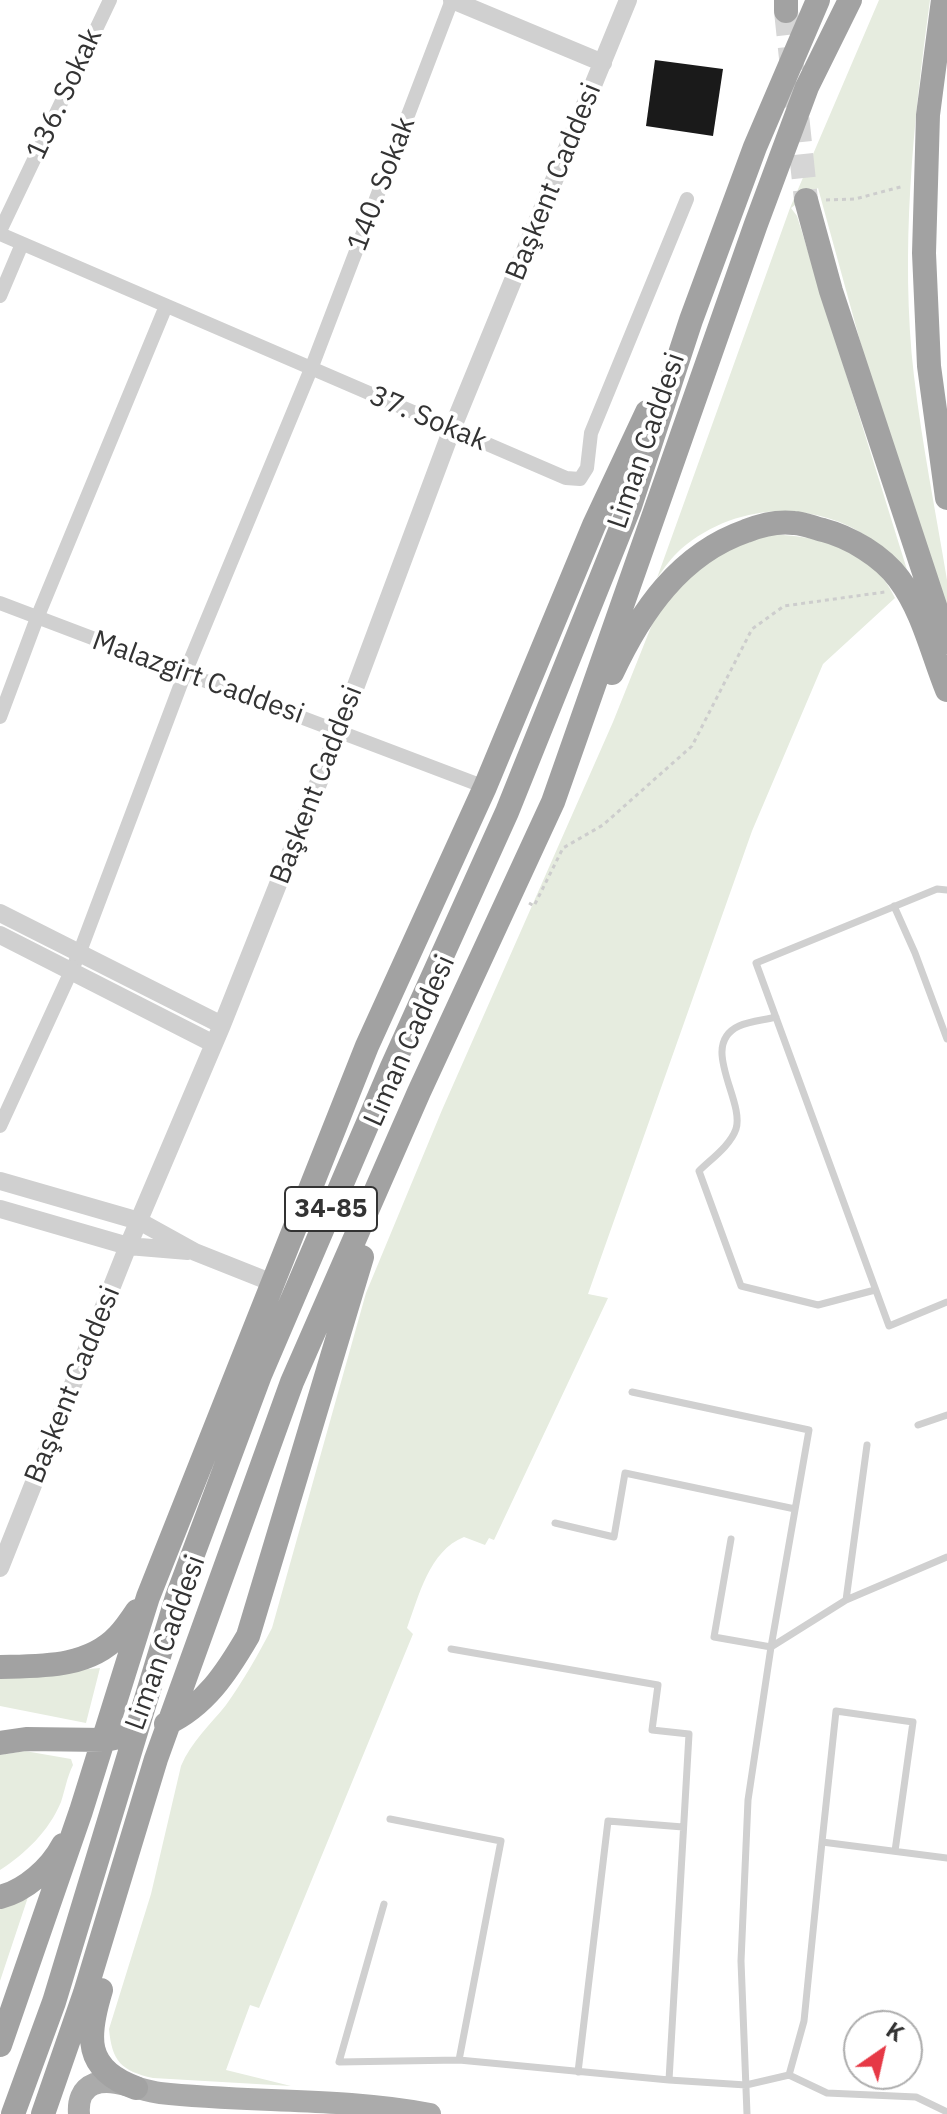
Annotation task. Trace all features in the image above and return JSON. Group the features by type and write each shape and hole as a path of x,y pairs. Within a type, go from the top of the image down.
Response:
{"highway":[{"name":"Liman Caddesi","path":"13,2114 54,2002 177,1597 254,1390 391,1069 513,797 630,506 691,320 755,147 818,0"},
{"name":"Liman Caddesi","path":"43,2114 85,1993 156,1759 292,1382 419,1092 553,802 756,224 807,87 850,0"},
{"path":"943,0 928,115 924,253 929,366 947,498"},
{"path":"806,200 840,319 947,642"},
{"path":"0,2045 81,1811 148,1597 367,1046 485,787 594,525 691,320"},
{"path":"553,802 626,642 658,594 691,560 724,539 762,525 794,523 835,533 873,554 897,576 913,600 947,690"},
{"path":"0,1725 60,1737 105,1740 150,1731 183,1716 229,1670 248,1636 260,1600 309,1425 362,1255 419,1092"},
{"path":"0,1667 53,1666 93,1654 117,1638 148,1597"},
{"path":"0,1743 60,1737"},
{"path":"0,1897 33,1880 42,1871 58,1853 81,1811"},
{"path":"136,2088 110,2076 97,2063 91,2042 94,2014 135,1870 140,1812"}],"main road":[{"path":"79,2114 79,2100 84,2091 95,2084 111,2083 178,2095 375,2107 430,2114"}],"street":[{"name":"136. Sokak","path":"0,233 110,0"},
{"path":"452,0 603,63"},
{"name":"140. Sokak","path":"0,1126 79,954 185,673 311,369 452,0"},
{"name":"Başkent Caddesi","path":"0,1568 128,1246 222,1025 339,731 452,429 628,0"},
{"name":"37. Sokak","path":"0,233 566,478 580,479 587,468 591,433 687,199"},
{"path":"0,296 22,244"},
{"path":"0,717 37,618 166,306"},
{"name":"Malazgirt Caddesi","path":"0,603 485,787"},
{"path":"0,913 222,1025"},
{"path":"0,935 214,1044"},
{"path":"0,1181 139,1221 195,1252 273,1283"},
{"path":"0,1209 128,1246 195,1252"}],"lane":[{"path":"947,890 937,889 756,963 889,1326 947,1302"},
{"path":"894,906 947,1039"},
{"path":"776,1017 739,1026 727,1037 722,1050 738,1112 737,1127 730,1140 699,1171 725,1243 741,1286 818,1305 875,1290"},
{"path":"632,1392 809,1430 748,1800 741,1961 747,2114"},
{"path":"918,1425 947,1415"},
{"path":"846,1600 867,1445"},
{"path":"555,1523 614,1537 625,1473 795,1509"},
{"path":"731,1539 714,1637 771,1647 846,1600 947,1557"},
{"path":"451,1649 658,1685 652,1730 689,1734 669,2080"},
{"path":"789,2075 804,2021 836,1711 913,1722 895,1851"},
{"path":"390,1819 501,1841 459,2060"},
{"path":"578,2072 608,1821 683,1827"},
{"path":"822,1842 947,1858"},
{"path":"384,1904 339,2062 459,2060 746,2085 789,2075 827,2093 916,2097 947,2112"}],"path":[{"path":"806,200 855,199 926,180"},
{"path":"534,906 563,848 603,825 692,746 752,629 784,606 905,588"}],"shaded area":[{"path":"879,0 930,0 910,188 908,282 914,376 947,580 947,606 863,352 818,188 791,208 797,216 908,573 876,543 848,526 824,517 774,511 725,522 702,534 678,552 657,578 790,208"},
{"path":"755,534 796,536 836,545 870,565 884,579 895,598 823,664 752,831 588,1294 608,1298 494,1540 489,1538 485,1545 464,1537 442,1553 427,1576 407,1628 413,1634 259,2008 250,2005 226,2070 291,2086 153,2078 133,2072 116,2057 109,2029 151,1894 181,1766 195,1741 232,1696 272,1628 366,1293 442,1110 613,722 653,622 681,583 717,549"},
{"path":"100,1668 86,1723 0,1706 0,1677"},
{"path":"25,1751 71,1759 73,1765 61,1802 50,1823 27,1849 0,1870 0,1755"},
{"path":"32,1885 0,1981 0,1899"}],"building":[{"path":"655,60 723,69 713,136 646,126"}],"tunnel":[{"path":"786,11 806,200"}]}
